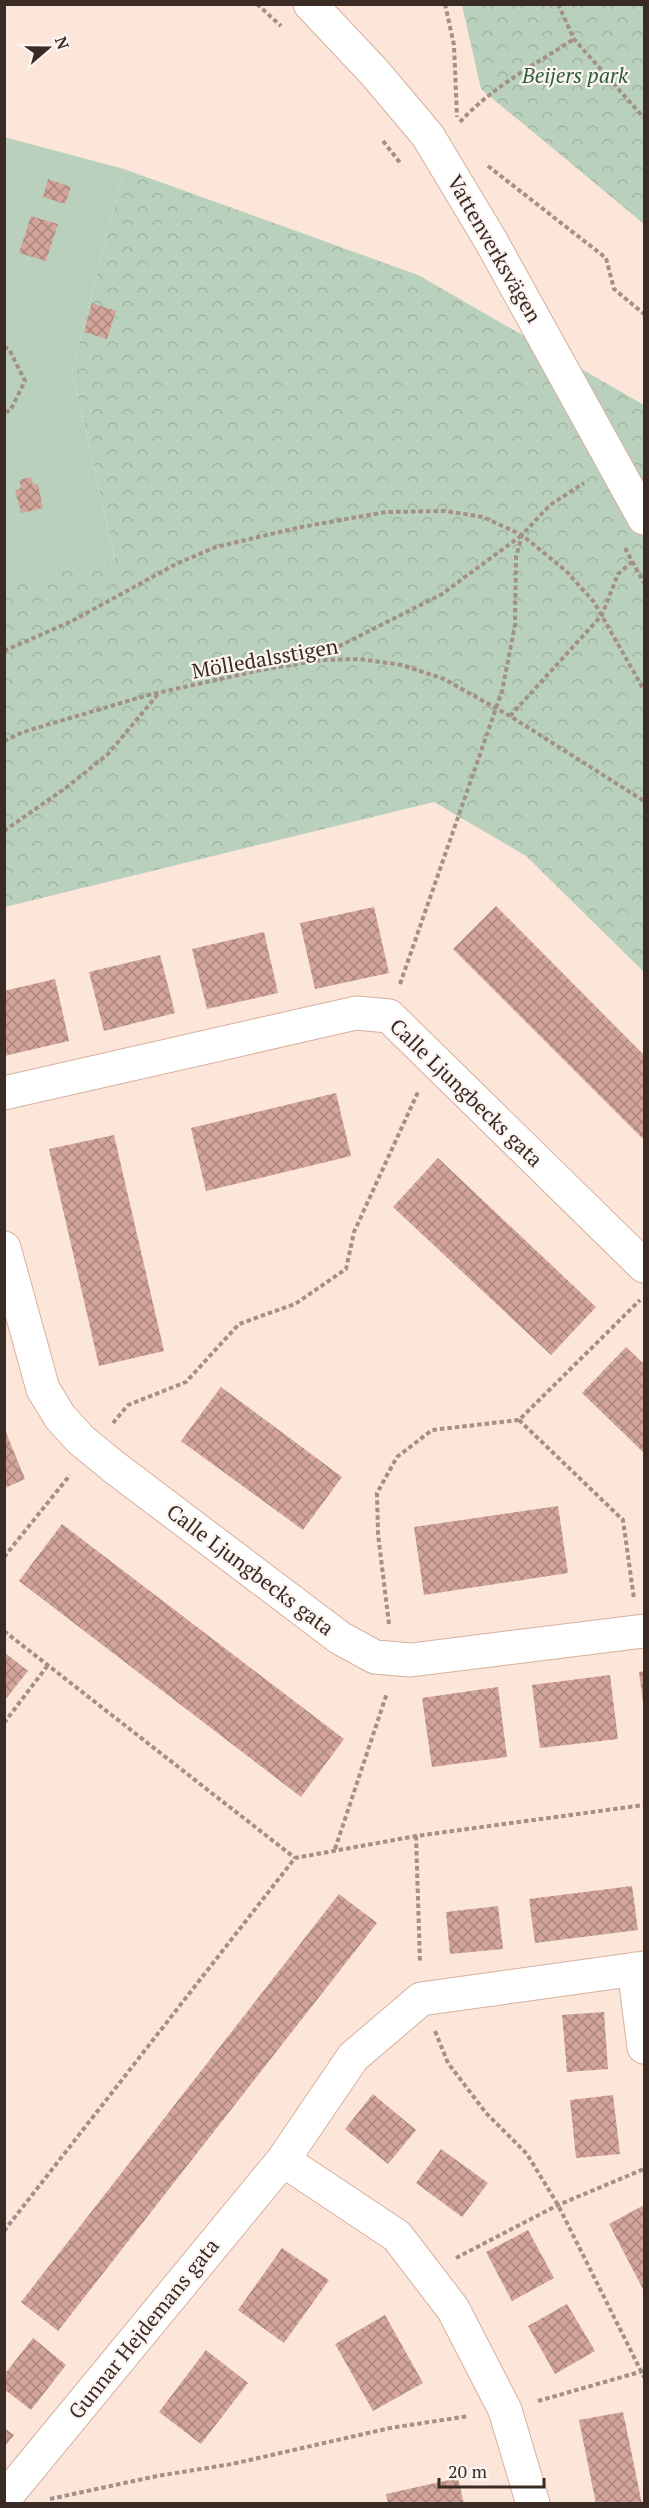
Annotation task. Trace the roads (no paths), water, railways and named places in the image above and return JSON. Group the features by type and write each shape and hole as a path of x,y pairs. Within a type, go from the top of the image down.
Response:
{"street":[{"name":"Vattenverksvägen","path":"310,4 375,73 428,136 491,241 645,518"},
{"name":"Calle Ljungbecks gata","path":"4,1093 356,1012 389,1016 645,1266"},
{"name":"Calle Ljungbecks gata","path":"4,1248 43,1389 60,1418 91,1449 340,1638 375,1657 394,1660 423,1659 641,1631"},
{"name":"Gunnar Hejdemans gata","path":"4,2499 283,2160 353,2056 421,1999 640,1968"},
{"path":"640,1968 645,2048"},
{"path":"283,2160 397,2236 453,2309 505,2410 533,2504"}],"park label":[{"name":"Beijers park","path":"575,76"}]}
